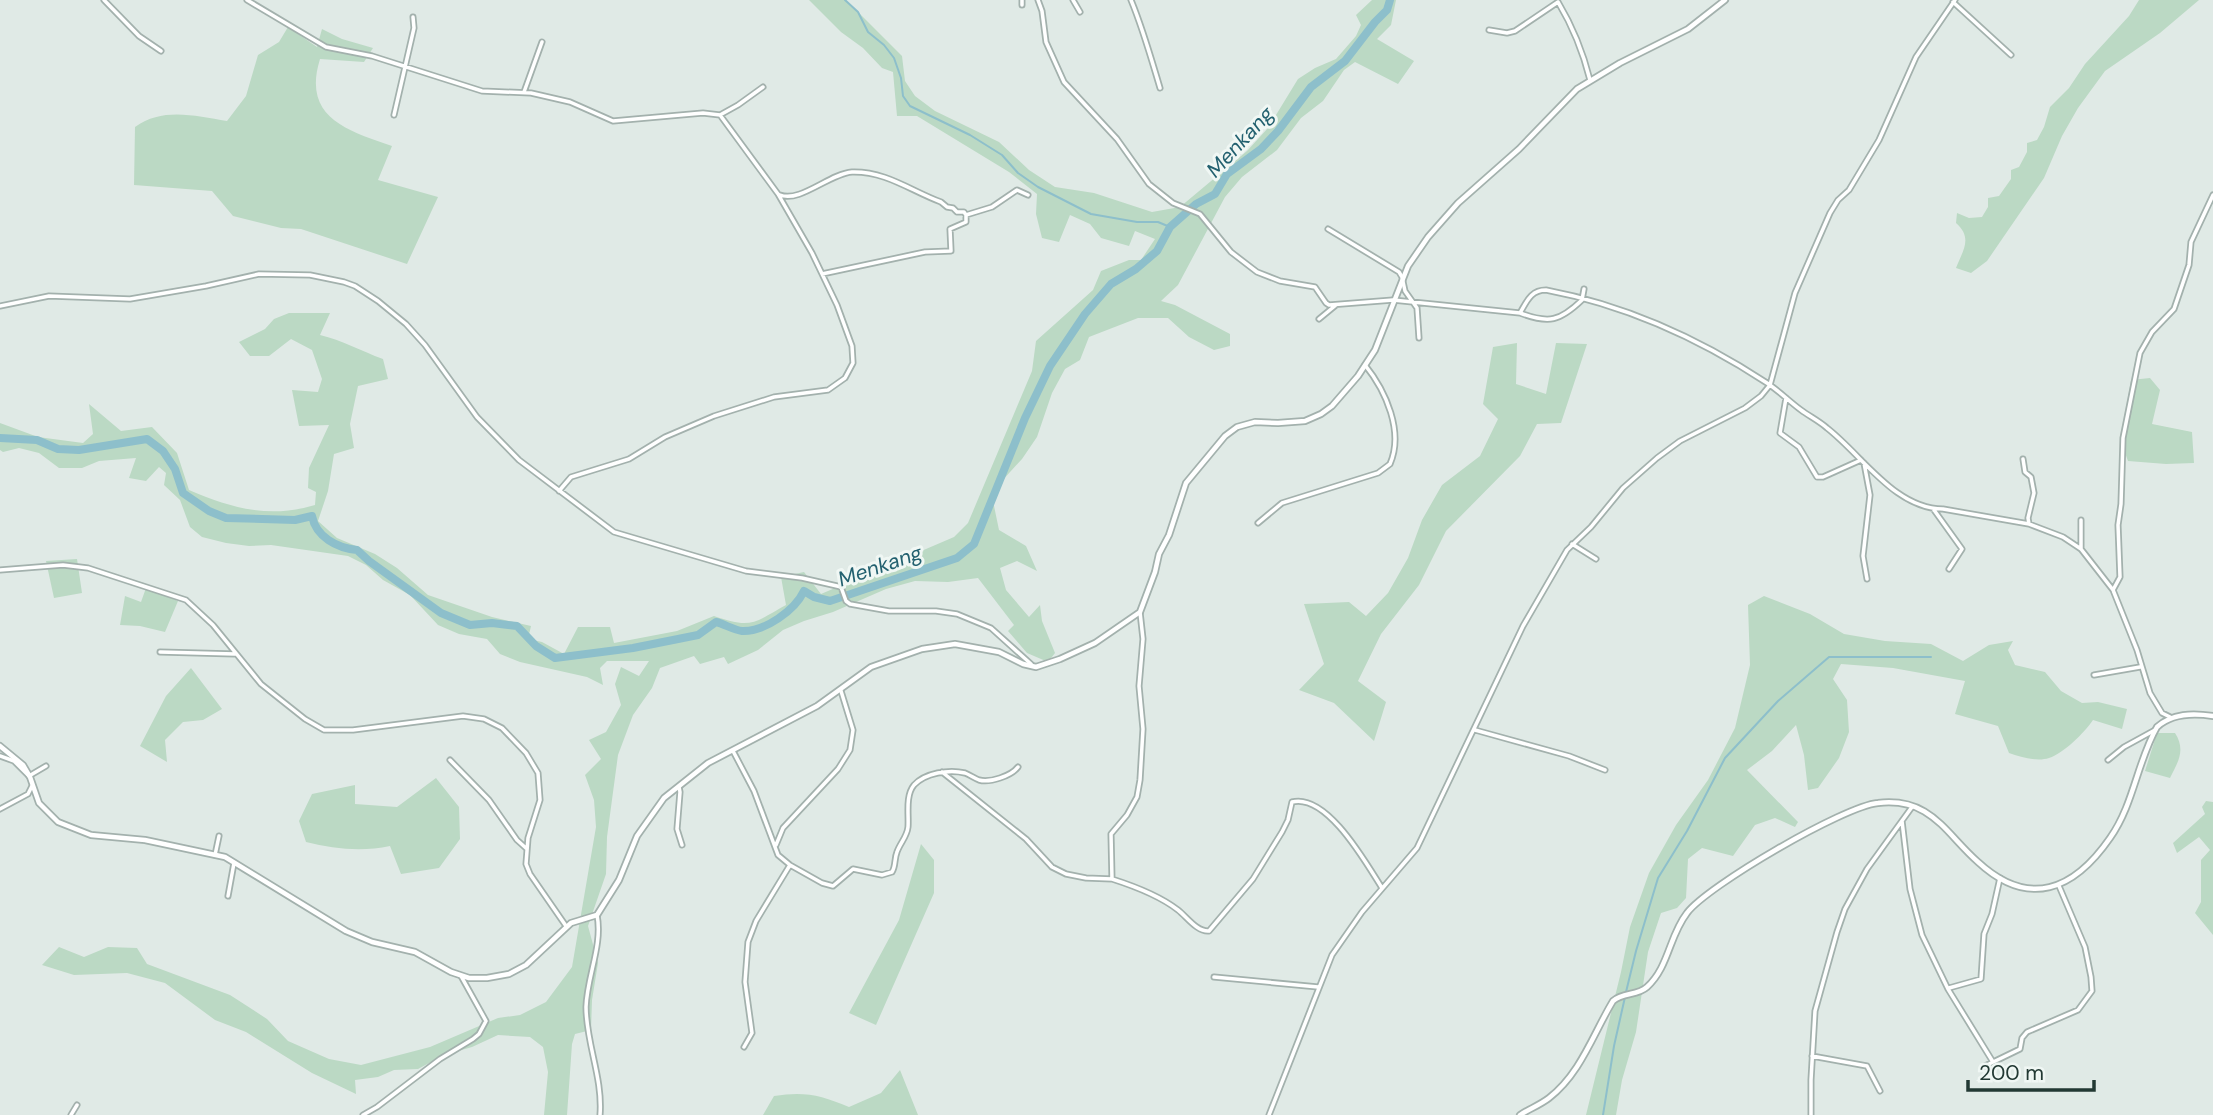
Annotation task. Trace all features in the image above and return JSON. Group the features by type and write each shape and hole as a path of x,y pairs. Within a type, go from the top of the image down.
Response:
{"street":[{"path":"104,0 139,36 161,51"},
{"path":"247,0 326,47 357,52 490,92 524,92 578,104 613,121 690,114 720,115 778,194 837,305 854,355 849,371 838,385 812,393 774,397 713,416 665,437 629,459 571,477 559,491"},
{"path":"1038,0 1050,53 1068,89 1117,139 1149,184 1173,203 1204,217 1231,252 1257,271 1280,281 1315,287 1326,303 1393,300 1520,313 1539,319 1563,316 1582,300 1584,289"},
{"path":"1073,0 1080,12"},
{"path":"1131,0 1146,37 1160,88"},
{"path":"1112,880 1111,834 1127,815 1136,797 1140,780 1143,729 1139,685 1143,639 1140,612 1186,483 1225,436 1237,427 1255,422 1296,423 1321,414 1340,397 1375,350 1402,277 1428,237 1453,209 1535,134 1573,93 1620,63 1689,29 1725,0"},
{"path":"1489,30 1507,33 1515,31 1558,1 1584,55 1590,80"},
{"path":"1269,1115 1318,987 1342,939 1417,848 1532,608 1572,544 1591,527 1623,488 1657,458 1680,441 1745,408 1761,397 1770,385 1795,293 1830,214 1838,200 1849,190 1879,140 1916,57 1954,1 2011,55"},
{"path":"394,115 414,28 413,17"},
{"path":"524,92 542,41"},
{"path":"720,115 763,87"},
{"path":"778,194 791,197 839,174 872,173 896,181 966,215"},
{"path":"966,215 992,206 1017,190 1028,195"},
{"path":"2113,590 2120,577 2118,525 2123,438 2140,352 2152,332 2174,309 2189,265 2191,242 2213,195"},
{"path":"822,274 925,252 951,251 950,229 966,222 966,215"},
{"path":"1328,229 1393,268 1402,277 1405,292 1415,303 1419,338"},
{"path":"0,306 48,296 130,299 259,274 310,275 344,282 378,301 406,324 425,345 460,397 519,460 614,532 626,538 746,571 809,579 841,587 846,601 850,604 898,611 946,612 972,620 990,628 1024,660 1036,667"},
{"path":"1520,313 1537,290 1618,308 1686,338 1770,385 1826,427 1901,494 1934,510 1962,549 1949,569"},
{"path":"1320,319 1338,304"},
{"path":"1258,523 1282,503 1378,473 1390,464 1394,444 1392,416 1365,365"},
{"path":"1786,398 1780,433 1799,447 1817,477 1863,462"},
{"path":"2023,460 2025,472 2031,477 2034,493 2029,524"},
{"path":"1863,462 1870,495 1863,556 1867,579"},
{"path":"1934,510 1943,509 2029,524 2063,537 2081,549 2113,590 2137,650 2150,693 2162,713 2162,722"},
{"path":"2081,520 2081,549"},
{"path":"1572,544 1595,559"},
{"path":"0,570 75,566 98,570 188,601 266,688 304,719 324,730 342,731 387,724 413,724 454,716 484,719 502,728 526,753 538,773 540,800 527,849 526,864 566,926"},
{"path":"600,1115 586,1009 596,952 597,915 619,880 637,836 656,807 708,763 817,706 871,667 902,655 938,646 963,645 999,652 1023,664 1036,667 1095,643 1140,612"},
{"path":"160,652 235,654"},
{"path":"2094,675 2141,667"},
{"path":"775,846 783,828 838,769 850,750 853,730 841,691"},
{"path":"2162,713 2170,717"},
{"path":"2108,760 2124,747 2155,730 2170,717 2194,714 2213,716"},
{"path":"1475,730 1569,756 1605,771"},
{"path":"1520,1115 1550,1098 1567,1079 1584,1056 1613,1001 1619,996 1641,991 1654,979 1667,958 1684,917 1696,902 1785,846 1836,818 1877,803 1912,807 1938,819 1977,862 2000,878 2028,888 2048,889 2059,886 2078,874 2120,823 2155,730"},
{"path":"0,746 18,760 28,774 44,810 68,827 91,835 145,840 235,861 354,935 415,952 461,975 478,978 509,974 534,959 566,926 579,918 597,915"},
{"path":"733,751 754,791 778,855 790,865 822,883 833,886 853,869 873,874 890,874 908,829 907,813 912,788 930,776 942,772 962,772 985,780 1004,777 1018,767"},
{"path":"0,757 14,761 29,776 28,774 46,766"},
{"path":"450,760 489,800 517,840 527,849"},
{"path":"942,772 1026,839 1052,867 1066,874 1112,880 1159,898 1178,910 1200,930 1209,931 1254,879 1288,820 1292,802 1298,800 1314,805 1328,816 1358,849 1382,888"},
{"path":"0,809 28,794 32,786"},
{"path":"679,787 677,833 682,845"},
{"path":"1811,1115 1812,1056 1818,996 1845,909 1867,869 1912,807"},
{"path":"1902,821 1910,889 1922,935 1948,989 1993,1062"},
{"path":"215,855 219,836"},
{"path":"228,896 235,861"},
{"path":"744,1047 752,1033 745,982 748,942 756,921 790,865"},
{"path":"1948,989 1981,979 1984,934 2000,878"},
{"path":"1985,1066 2020,1049 2022,1038 2027,1032 2078,1010 2092,991 2085,947 2059,886"},
{"path":"363,1115 479,1034 485,1021 461,975"},
{"path":"1214,976 1318,987"},
{"path":"1812,1056 1867,1066 1880,1091"},
{"path":"71,1115 76,1105"}],"green space":[{"path":"809,0 846,0 902,56 905,81 915,96 935,111 999,142 1029,170 1055,187 1094,193 1152,212 1180,207 1247,151 1268,128 1298,79 1336,59 1356,36 1361,25 1356,15 1372,0 1396,0 1391,25 1377,39 1414,61 1398,84 1355,62 1344,70 1323,101 1301,118 1277,150 1242,177 1225,197 1178,285 1161,301 1175,305 1230,334 1230,346 1214,350 1189,337 1168,318 1138,318 1089,337 1080,360 1065,369 1052,393 1037,437 1022,459 1000,483 993,501 999,530 1026,546 1037,571 1017,561 1000,568 1006,590 1029,617 1040,605 1042,621 1055,653 1048,662 1027,653 1008,631 1014,625 978,578 948,582 915,581 886,589 783,630 758,650 728,664 724,657 700,664 694,656 660,668 652,688 633,715 618,755 607,837 606,874 588,926 598,963 592,1000 591,1030 575,1034 572,1044 567,1115 544,1115 548,1072 543,1047 530,1037 498,1035 472,1047 444,1055 418,1069 394,1070 378,1077 355,1080 356,1094 312,1073 246,1032 215,1020 165,983 127,973 74,975 42,965 59,947 84,957 108,947 137,948 147,964 230,995 267,1019 288,1041 329,1059 361,1065 430,1047 498,1018 520,1015 546,1002 572,967 596,827 594,800 585,775 601,759 589,740 606,732 621,705 615,684 621,667 639,676 649,661 607,661 600,668 603,685 587,677 520,662 500,654 487,639 459,634 438,625 410,595 348,556 271,545 249,546 202,537 190,527 180,500 164,485 166,473 159,467 146,481 129,478 136,458 99,461 82,468 59,468 39,453 19,448 3,452 0,450 0,423 38,437 83,443 93,434 89,404 121,431 152,427 177,453 189,490 220,502 266,511 315,505 316,492 308,488 309,468 329,425 299,426 292,390 318,392 322,379 312,350 291,339 269,356 250,356 239,342 265,329 274,319 289,313 330,313 320,335 383,359 388,379 358,386 350,424 354,448 334,454 328,491 318,521 337,538 375,554 397,568 428,595 492,617 531,626 528,639 542,642 564,654 578,627 610,627 614,643 677,631 714,616 745,623 759,620 786,605 781,577 804,572 821,594 954,537 968,523 1032,371 1036,341 1093,290 1101,271 1129,260 1141,260 1155,239 1135,231 1129,246 1101,238 1090,224 1070,215 1059,242 1042,238 1036,214 1037,194 1009,172 917,116 897,116 893,72 882,68"},
{"path":"2139,0 2199,0 2160,33 2105,71 2078,108 2062,136 2044,178 1987,261 1971,273 1956,268 1965,244 1964,234 1956,223 1957,213 1969,218 1982,217 1988,207 1988,198 1999,196 2011,179 2011,170 2019,167 2027,152 2027,143 2037,140 2050,107 2129,16"},
{"path":"288,27 317,47 322,29 342,39 373,48 364,62 320,59 316,79 317,95 323,108 344,127 392,146 378,180 438,197 407,264 301,229 281,228 233,216 212,191 134,185 135,127 168,115 191,115 227,121 246,96 258,55 279,42"},
{"path":"1517,343 1516,384 1546,394 1556,343 1587,344 1561,423 1537,424 1520,456 1446,531 1419,585 1381,634 1358,681 1386,702 1374,741 1334,703 1299,690 1324,664 1304,604 1349,602 1366,616 1388,593 1408,558 1422,520 1442,485 1480,456 1498,419 1483,404 1493,347"},
{"path":"2150,378 2160,390 2152,424 2192,432 2194,463 2128,461 2121,442 2131,380"},
{"path":"77,559 82,593 54,598 46,561"},
{"path":"146,588 178,601 165,632 120,625 125,596 141,602"},
{"path":"1764,596 1810,614 1844,634 1885,641 1931,644 1963,661 1989,645 2013,641 2008,650 2015,665 2045,672 2061,691 2082,703 2098,702 2127,709 2122,729 2093,720 2061,752 2049,758 2024,757 2009,753 1998,726 1955,714 1965,681 1893,668 1841,664 1833,679 1847,700 1849,732 1839,758 1818,788 1808,790 1804,755 1796,725 1772,751 1747,770 1798,822 1795,827 1775,818 1755,825 1733,856 1702,848 1688,859 1686,898 1677,908 1661,913 1648,952 1636,1032 1622,1080 1616,1115 1586,1115 1630,927 1649,873 1676,825 1708,780 1735,728 1750,665 1748,605"},
{"path":"191,668 222,709 203,720 183,722 165,740 167,762 140,746 166,696"},
{"path":"2157,733 2175,733 2180,745 2180,756 2170,778 2145,771"},
{"path":"436,778 459,807 460,839 439,868 401,874 390,846 348,849 306,842 299,821 312,794 355,785 355,804 397,807"},
{"path":"2206,801 2213,802 2213,935 2195,913 2201,902 2201,860 2210,850 2199,837 2177,853 2173,843 2205,814 2202,807"},
{"path":"921,844 934,860 934,893 876,1025 849,1013 899,920"},
{"path":"900,1070 918,1115 763,1115 774,1096 794,1094 812,1095 849,1107 881,1093"}],"waterway":[{"path":"845,0 858,12 868,32 884,45 894,58 901,78 903,96 910,106 970,135 1002,155 1018,173 1038,187 1091,214 1137,222 1158,222 1170,227"},
{"name":"Menkang","path":"0,438 37,440 58,449 79,450 147,439 163,451 175,469 183,493 209,511 226,518 295,520 312,516 318,530 328,540 357,550 441,613 470,625 492,623 517,626 536,646 555,658 633,648 698,635 716,622 742,631 760,628 786,612 804,591 830,601 957,558 974,544 1025,418 1050,366 1085,314 1111,284 1136,269 1157,251 1170,227 1196,204 1215,194 1227,174 1261,149 1311,87 1345,61 1387,10 1390,0"},
{"path":"1626,992 1658,878 1687,831 1725,758 1778,701 1829,657 1931,657"},
{"path":"1603,1115 1625,997"}]}
